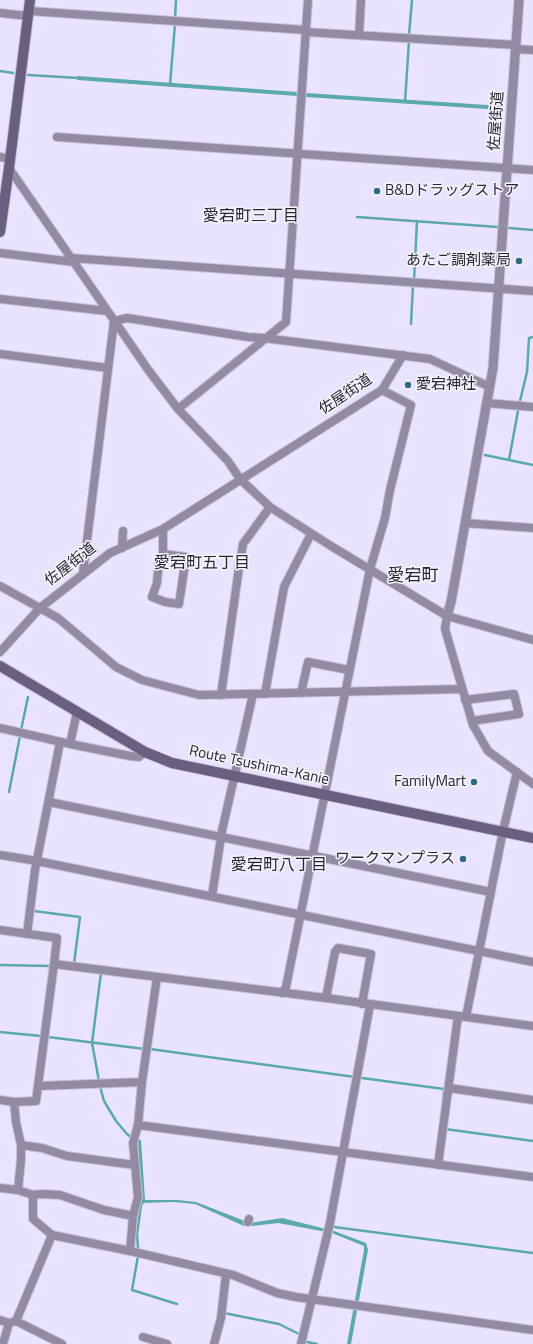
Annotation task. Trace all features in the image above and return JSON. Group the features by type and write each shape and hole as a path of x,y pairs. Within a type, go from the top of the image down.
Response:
{"main road":[{"path":"0,232 4,159 30,0"},
{"name":"Route Tsushima-Kanie","path":"0,666 145,752 172,763 533,838"}],"street":[{"path":"178,409 264,338 286,322 288,274 308,0"},
{"path":"359,35 361,0"},
{"name":"佐屋街道","path":"447,616 493,368 519,0"},
{"path":"0,13 306,31 516,47 533,50"},
{"path":"57,137 533,170"},
{"path":"4,159 107,311 178,409 228,461 240,479 270,507 311,534 447,616 533,640"},
{"path":"0,253 73,260 533,291"},
{"path":"0,299 107,311"},
{"path":"114,321 127,318 248,337 430,359 490,387"},
{"path":"83,573 114,321"},
{"path":"0,354 108,368"},
{"name":"佐屋街道","path":"0,652 40,608 110,553 163,529 382,390 403,355"},
{"path":"282,993 286,987 325,796 344,692 370,569 385,518 390,490 411,405 382,390"},
{"path":"487,403 533,407"},
{"path":"221,695 243,544 270,507"},
{"path":"465,522 533,528"},
{"path":"163,529 163,554 159,560 157,583 152,597 165,602 179,604 186,558 163,554"},
{"path":"122,548 124,532"},
{"path":"265,694 284,587 311,534"},
{"path":"0,586 58,618 116,667 142,680 199,695 462,690"},
{"path":"447,616 445,629 472,721 488,751 533,784"},
{"path":"301,693 308,662 349,670"},
{"path":"212,896 222,831 253,694"},
{"path":"465,700 514,694 519,714 472,721"},
{"path":"70,744 77,712"},
{"path":"0,728 60,742 138,757 145,752"},
{"path":"27,934 37,861 60,742"},
{"path":"438,1165 448,1088 462,1017 479,951 503,831 517,772"},
{"path":"49,802 491,892"},
{"path":"0,855 212,896 533,962"},
{"path":"0,930 57,938 36,1101 14,1102 0,1100"},
{"path":"301,1344 328,1231 344,1152 366,1004 371,954 338,948 335,952 326,998"},
{"path":"54,964 533,1026"},
{"path":"130,1251 133,1216 141,1197 135,1165 134,1139 138,1125 142,1082 157,977"},
{"path":"39,1086 142,1082"},
{"path":"448,1088 533,1100"},
{"path":"14,1102 21,1160 18,1190"},
{"path":"138,1125 533,1177"},
{"path":"20,1145 42,1148 66,1156 135,1165"},
{"path":"0,1188 18,1190 33,1195 60,1195 104,1210 133,1216"},
{"path":"33,1195 33,1219 52,1235 130,1251 233,1275 277,1293 312,1300 533,1330"},
{"path":"4,1344 12,1322 52,1235"},
{"path":"214,1344 221,1318 226,1274"},
{"path":"0,1320 30,1327 62,1344"},
{"path":"143,1337 167,1344"}],"shaded area":[{"path":"78,76 297,92 297,96 77,80"},
{"path":"306,93 502,106 502,110 306,97"},
{"path":"131,1139 141,1140 145,1200 178,1200 196,1202 250,1223 282,1218 334,1231 366,1243 368,1250 351,1344 347,1344 364,1246 332,1233 278,1223 244,1226 195,1204 174,1202 141,1203 138,1142"}],"waterway":[{"path":"175,19 176,0"},
{"path":"409,35 412,0"},
{"path":"170,85 175,24"},
{"path":"405,102 409,41"},
{"path":"0,71 13,73"},
{"path":"28,75 79,78"},
{"path":"357,217 498,227"},
{"path":"414,281 417,221"},
{"path":"509,228 533,230"},
{"path":"411,324 413,285"},
{"path":"520,401 527,372 529,338 533,337"},
{"path":"509,460 518,411"},
{"path":"485,455 533,465"},
{"path":"21,730 28,697"},
{"path":"9,792 20,736"},
{"path":"34,908 34,911 80,917 74,964"},
{"path":"0,965 50,966"},
{"path":"99,1081 92,1043 100,973"},
{"path":"0,1032 41,1036"},
{"path":"48,1037 145,1049"},
{"path":"150,1049 355,1077"},
{"path":"362,1078 444,1089 443,1100"},
{"path":"100,1086 104,1101 116,1121 133,1139"},
{"path":"445,1129 533,1141"},
{"path":"138,1249 137,1234 141,1205 143,1202"},
{"path":"334,1227 533,1253"},
{"path":"138,1256 132,1290 177,1304"},
{"path":"224,1313 279,1324 299,1334"},
{"path":"307,1342 317,1344"}],"place":[{"name":"B&Dドラッグストア","path":"377,191"},
{"name":"あたご調剤薬局","path":"519,261"},
{"name":"愛宕神社","path":"408,385"},
{"name":"FamilyMart","path":"474,782"},
{"name":"ワークマンプラス","path":"463,859"}],"district":[{"name":"愛宕町三丁目","path":"251,217"},
{"name":"愛宕町五丁目","path":"202,564"},
{"name":"愛宕町","path":"413,577"},
{"name":"愛宕町八丁目","path":"279,866"}]}
